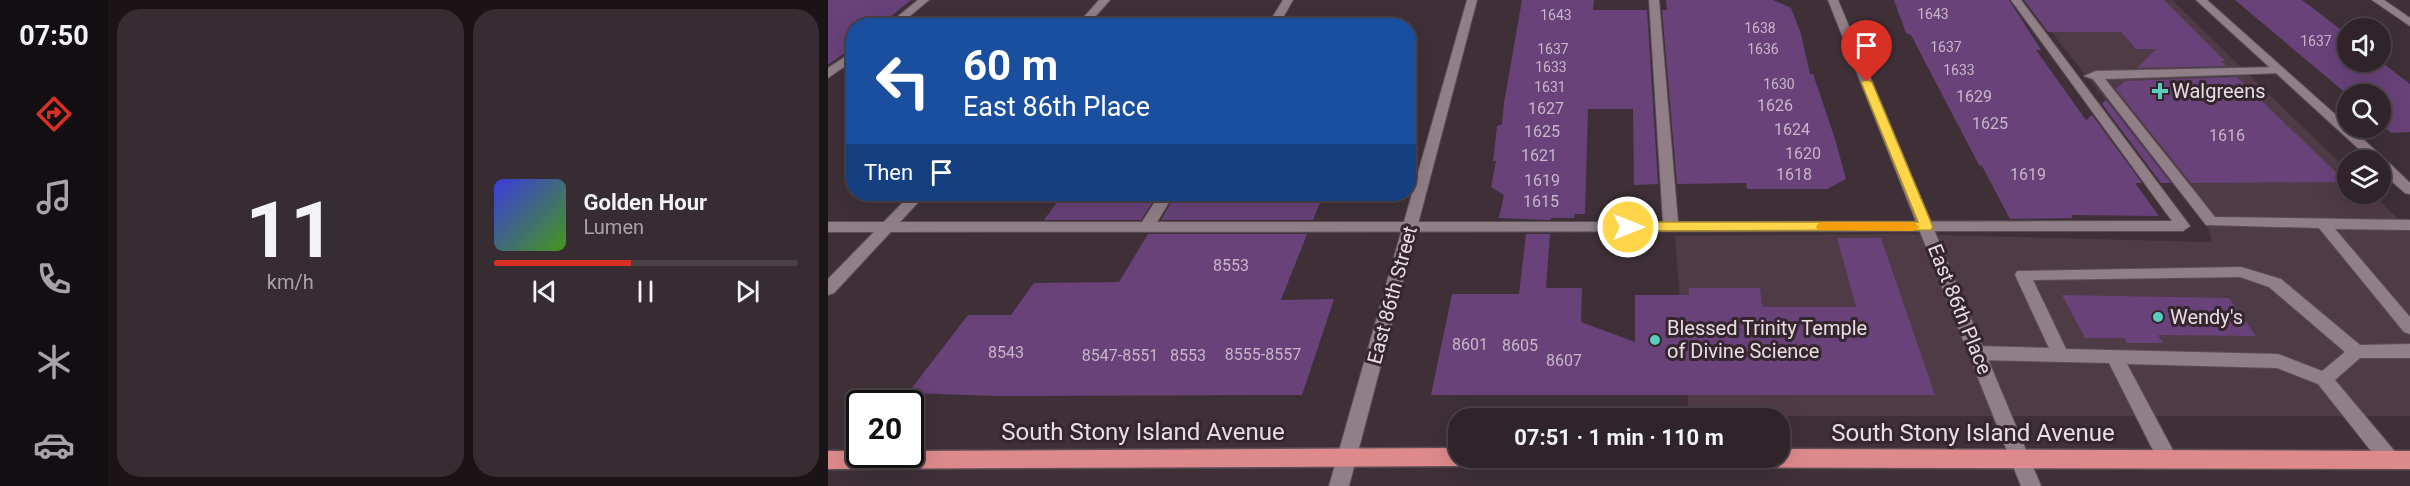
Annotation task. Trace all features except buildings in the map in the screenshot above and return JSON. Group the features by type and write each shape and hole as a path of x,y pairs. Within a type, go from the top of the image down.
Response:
{"highway":[{"name":"South Stony Island Avenue","path":"828,460 1448,457"},
{"name":"South Stony Island Avenue","path":"1790,459 2400,460"}],"street":[{"path":"901,18 924,0"},
{"path":"1088,18 1105,0"},
{"path":"1277,18 1288,0"},
{"name":"East 86th Street","path":"1339,486 1472,0"},
{"path":"1654,0 1671,227"},
{"name":"East 86th Place","path":"1833,0 2031,486"},
{"path":"828,227 2183,226 2016,0"},
{"path":"2201,0 2366,150"},
{"path":"2378,0 2410,23"},
{"path":"828,74 846,60"},
{"path":"2073,77 2279,71"},
{"path":"2096,75 2211,222 2410,225"},
{"path":"2391,173 2410,190"},
{"path":"828,289 912,201"},
{"path":"1146,227 1163,201"},
{"path":"2323,224 2410,328"},
{"path":"2061,356 2023,275 2241,272 2275,284 2356,352"},
{"path":"2324,379 2356,352 2410,351"},
{"path":"1977,353 2277,361 2324,379 2400,460"},
{"path":"2115,357 2167,458"}],"shaded area":[{"path":"2026,0 2172,0 2337,160 2337,204 2383,204 2410,230 2410,416 1790,416 1790,408 1688,408 1675,236 1898,234 2212,242 2209,230"}],"slow traffic":[{"path":"1822,227 1913,227"}],"place":[{"name":"Walgreens","path":"2160,91"},
{"name":"Wendy's","path":"2158,317"},
{"name":"Blessed Trinity Temple of Divine Science","path":"1655,340"}],"route":[{"path":"1628,227 1926,227 1867,82"}]}
